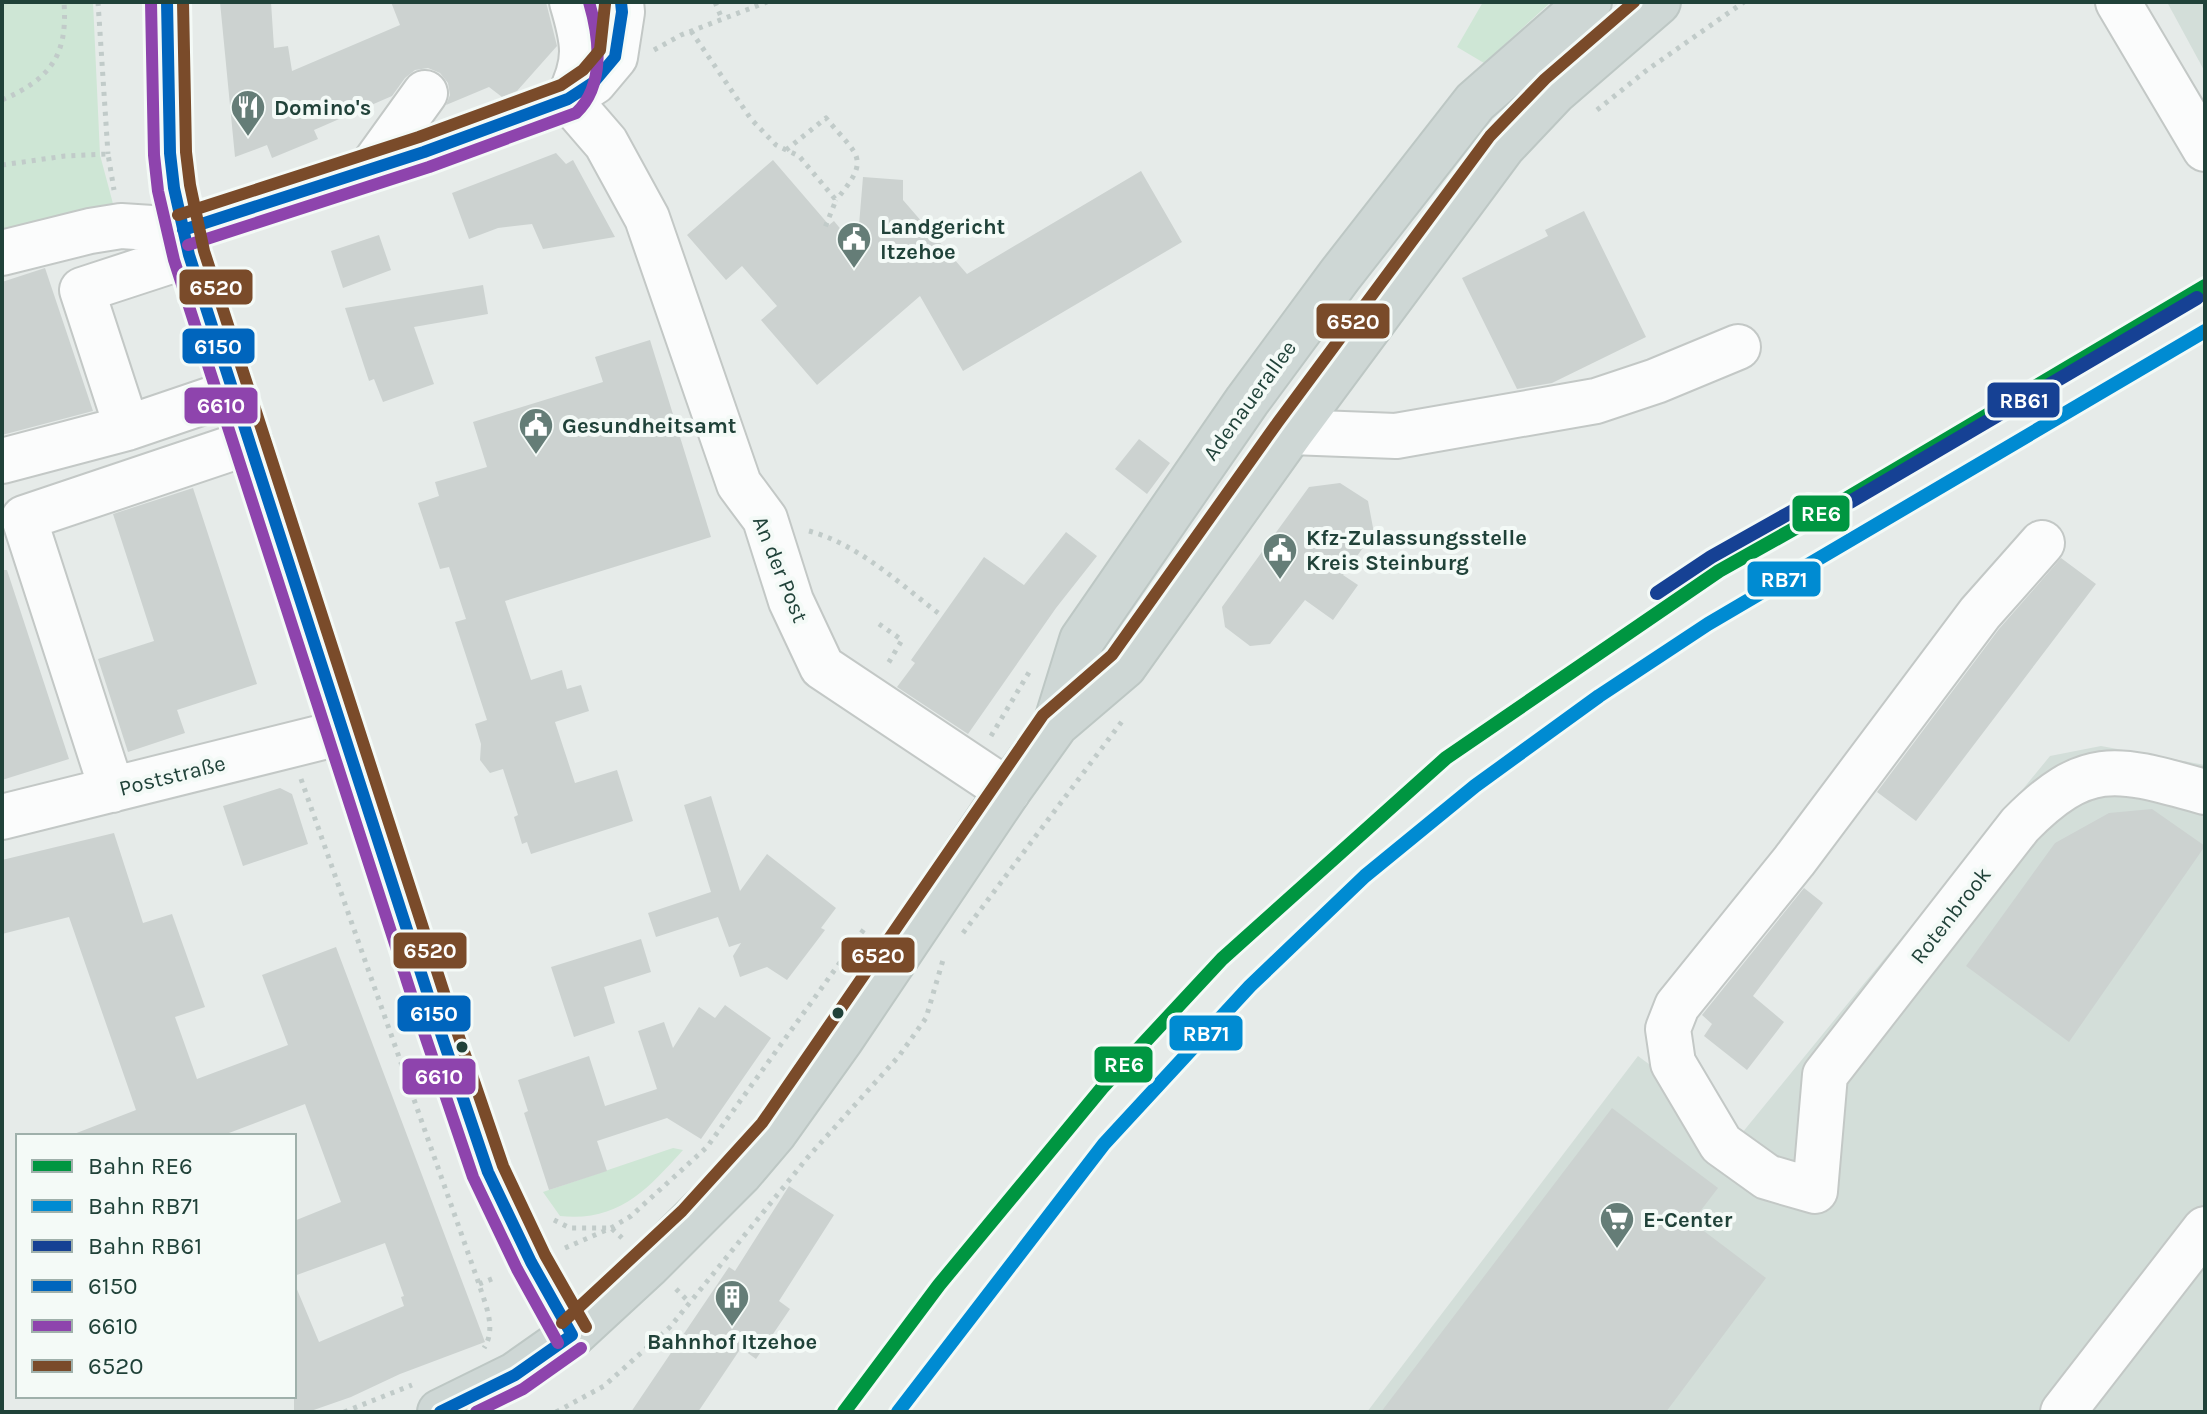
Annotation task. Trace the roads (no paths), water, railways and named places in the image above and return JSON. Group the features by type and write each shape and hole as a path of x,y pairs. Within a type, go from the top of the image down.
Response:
{"main road":[{"name":"Adenauerallee","path":"1056,724 1082,640 1330,287 1475,102 1589,2"},
{"name":"Adenauerallee","path":"429,1398 515,1375 572,1335 693,1222 774,1133 1056,724 1124,666 1291,432 1503,146 1555,91 1658,2"}],"street":[{"path":"167,2 170,153 186,242 488,1172 531,1262 572,1335"},
{"path":"568,99 580,76 583,38 572,2"},
{"path":"127,428 82,290 186,242 371,168 424,152 568,99 594,82 615,57 621,2"},
{"path":"2118,2 2205,149"},
{"path":"371,168 425,93"},
{"name":"An der Post","path":"568,99 606,143 647,218 739,484 765,519 791,601 822,667 1008,791"},
{"path":"2,253 121,226 186,242"},
{"path":"1291,432 1396,436 1596,401 1656,381 1738,347"},
{"path":"2,461 127,428 233,392"},
{"path":"112,790 24,518 250,442"},
{"name":"Rotenbrook","path":"2042,543 1980,613 1794,861 1677,1006 1668,1029 1673,1063 1721,1144 1767,1177 1815,1191 1825,1075 2020,825 2044,801 2076,780 2092,774 2109,772 2130,775 2205,792"},
{"name":"Poststraße","path":"2,817 343,732"},
{"path":"2063,1412 2205,1229"}],"rail line":[{"name":"RE6","path":"844,1412 939,1285 1102,1088 1222,959 1446,758 1719,571 2205,286"},
{"name":"RB61","path":"1850,502 2197,298"},
{"name":"RB71","path":"898,1412 1104,1144 1250,986 1365,876 1475,786 1599,696 1708,624 2205,331"},
{"name":"RB61","path":"1657,593 1711,557 1809,502"}],"place":[{"name":"Domino's","path":"248,138"},
{"name":"Landgericht Itzehoe","path":"854,270"},
{"name":"Gesundheitsamt","path":"536,456"},
{"name":"Kfz-Zulassungsstelle Kreis Steinburg","path":"1280,581"},
{"name":"E-Center","path":"1617,1250"},
{"name":"Bahnhof Itzehoe","path":"732,1328"}]}
